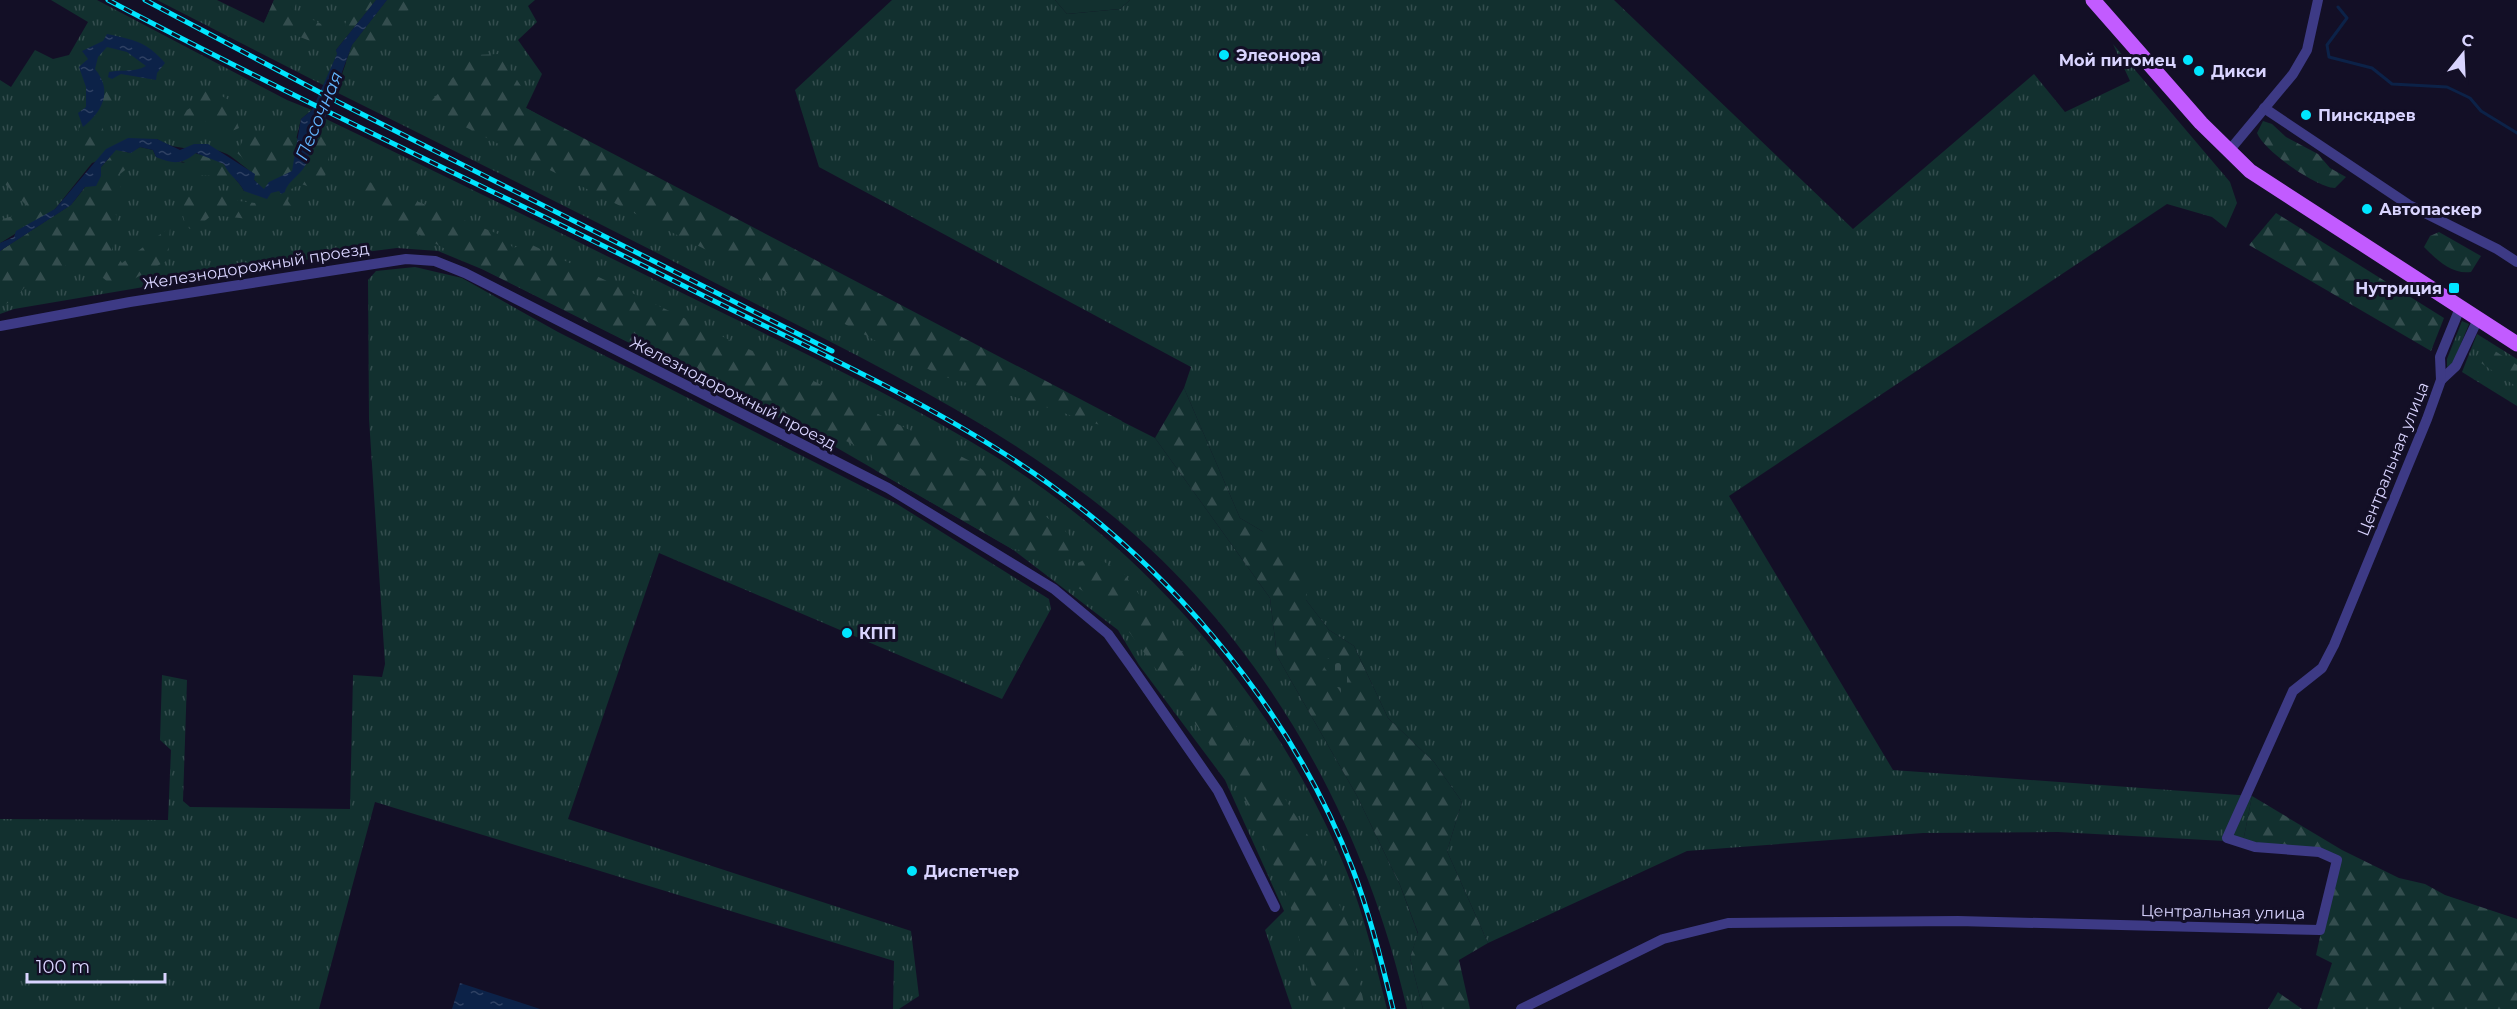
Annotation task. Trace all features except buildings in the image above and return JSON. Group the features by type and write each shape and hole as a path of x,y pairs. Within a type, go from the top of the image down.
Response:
{"main road":[{"path":"2093,0 2228,152 2269,186 2517,344"}],"street":[{"path":"2228,152 2293,74 2307,50 2318,0"},
{"path":"2265,108 2409,206 2497,249 2517,262"},
{"name":"Железнодорожный проезд","path":"0,326 130,302 406,259 435,261 465,273 888,488 1065,597 1108,634 1218,791 1275,907"},
{"path":"2441,380 2440,357 2460,308"},
{"path":"2441,380 2456,366 2478,319"},
{"name":"Центральная улица","path":"1521,1009 1663,939 1728,923 1958,921 2320,930 2337,860 2319,852 2255,847 2227,838 2293,691 2322,668 2334,645 2441,380"}],"green space":[{"path":"51,0 97,0 287,100 312,110 301,119 293,152 254,174 227,154 210,149 175,147 157,139 92,163 55,209 0,243 0,80 11,87 35,50 53,59 69,55 88,22"},
{"path":"157,0 217,0 264,23 274,0 376,0 336,50 338,54 325,86"},
{"path":"274,0 297,0 294,10 321,24 325,34 318,44 264,23"},
{"path":"357,0 376,0 347,36 345,24"},
{"path":"387,0 535,0 528,6 537,22 518,40 542,74 526,108 838,279 1155,438 1270,598 1277,656 1357,796 1400,885 1418,934 1410,958 1423,1009 1407,1009 1387,935 1361,862 1330,793 1293,726 1251,662 1203,603 1149,548 1090,498 1051,470 1011,443 928,394 653,251 336,92 352,45"},
{"path":"387,0 437,0 431,6 400,12 390,36 360,62 346,62 352,45"},
{"path":"892,0 1055,0 1067,14 1120,9 1130,0 1614,0 1853,229 2034,74 2065,112 2130,81 2113,44 2230,182 2237,203 2226,228 2212,217 2167,204 1729,496 1893,770 2252,796 2243,842 2058,832 1923,833 1687,851 1488,943 1447,851 1462,802 1434,762 1388,718 1354,646 1329,630 1306,600 1262,531 1240,518 1184,388 1191,367 819,167 795,90"},
{"path":"1055,0 1130,0 1120,9 1067,14"},
{"path":"500,54 521,86 526,108 1122,421 1124,433 997,391 941,376 728,261 426,107 473,55"},
{"path":"104,88 112,92 115,102 101,122 108,147 102,154 76,145 76,136 98,104"},
{"path":"210,90 229,100 239,128 230,132 215,131 209,123 200,119 181,125 175,117 192,107 201,91"},
{"path":"324,118 896,400 993,455 1050,494 1104,537 1155,584 1202,635 1245,689 1283,747 1317,807 1346,870 1364,921 1387,1009 1292,1009 1265,930 1284,911 1225,780 1139,665 1118,630 1012,549 813,434 484,270 438,251 397,248 310,259 14,309 0,314 0,251 71,205 101,167 140,147 153,150 156,157 185,163 195,153 224,164 244,191 321,129"},
{"path":"2263,121 2272,124 2286,137 2318,154 2330,168 2346,177 2335,188 2316,182 2292,167 2269,149 2257,133"},
{"path":"321,129 325,132 328,154 327,168 320,190 301,184 291,189 288,201 299,218 272,208 267,199 270,193 257,184 246,162 237,153 247,131 280,137 295,136 301,143 298,172 272,193 279,190 281,194 302,173 308,160 308,150 313,134"},
{"path":"116,150 131,153 134,163 120,174 121,190 109,206 117,216 112,250 122,263 170,227 168,260 116,289 89,266 77,274 66,265 50,282 30,281 12,302 0,305 0,251 71,205 100,174 101,167"},
{"path":"187,154 203,155 215,159 237,179 232,181 217,176 198,175 193,167 179,160"},
{"path":"0,162 55,209 0,243 0,220 31,210 0,179"},
{"path":"357,177 503,236 513,248 528,243 796,372 972,462 1069,534 1072,556 1012,549 875,470 871,453 777,408 781,419 484,270 359,202"},
{"path":"211,191 223,194 231,200 255,203 259,212 249,219 212,215 195,229 190,229 183,213 187,197"},
{"path":"2276,213 2444,318 2431,351 2249,245"},
{"path":"2439,232 2481,256 2471,272 2451,269 2424,247 2430,236"},
{"path":"415,267 462,278 558,332 897,504 1049,599 1051,609 1002,699 659,553 568,819 911,931 919,996 899,1009 893,1009 894,961 375,802 319,1009 0,1009 0,819 168,820 171,750 160,740 162,675 187,680 183,801 190,807 350,809 353,675 382,677 385,664 369,419 368,280 376,271"},
{"path":"2462,321 2469,324 2453,363 2447,367 2447,359"},
{"path":"2477,334 2517,359 2517,406 2462,372"},
{"path":"2484,344 2517,365 2517,387 2475,359"},
{"path":"1184,388 1240,518 1262,531 1310,574 1306,600 1329,630 1354,646 1388,718 1434,762 1462,802 1447,851 1488,943 1459,960 1470,1009 1423,1009 1410,958 1418,933 1400,885 1357,796 1277,656 1270,598 1155,438"},
{"path":"1093,555 1124,574 1257,754 1312,842 1349,927 1365,1009 1318,1009 1289,901 1238,783 1117,615 1077,587 1078,563"},
{"path":"1335,655 1355,689 1343,696 1321,662"},
{"path":"2252,796 2342,850 2399,878 2425,884 2445,895 2517,919 2517,1009 2317,1009 2332,963 2316,955 2337,860 2243,842"},
{"path":"2279,993 2302,1009 2268,1009"}],"water":[{"name":"Песочная","path":"376,0 387,0 352,45 321,129 312,140 307,162 285,192 271,193 267,199 244,191 224,164 196,153 186,160 172,162 156,157 153,150 140,147 131,153 116,150 101,167 101,176 96,186 85,187 71,205 0,251 0,243 14,237 16,231 55,209 106,149 128,138 157,139 180,150 194,144 208,144 255,174 254,180 264,189 269,182 292,171 301,119 312,110 337,54 336,50"},
{"path":"107,34 139,42 152,50 165,63 157,73 156,80 121,74 112,79 108,77 109,72 146,66 127,52 107,47 98,57 95,69 104,85 103,100 96,114 83,127 78,113 86,107 86,87 79,67 88,59 82,51 103,41"},
{"path":"460,983 540,1009 452,1009"}],"waterway":[{"path":"2338,7 2347,18 2327,45 2329,57 2372,68 2392,84 2447,87 2470,98 2481,111 2517,133"}],"railway":[{"path":"108,0 254,75 894,390 971,433 1063,494 1116,538 1166,585 1213,636 1255,690 1293,748 1326,808 1353,870 1365,904 1393,1009"},
{"path":"145,0 340,103 832,351"}],"place":[{"name":"Элеонора","path":"1224,55"},
{"name":"Мой питомец","path":"2188,60"},
{"name":"Дикси","path":"2199,71"},
{"name":"Пинскдрев","path":"2306,115"},
{"name":"Автопаскер","path":"2367,209"},
{"name":"Нутриция","path":"2454,288"},
{"name":"КПП","path":"847,633"},
{"name":"Диспетчер","path":"912,871"}]}
